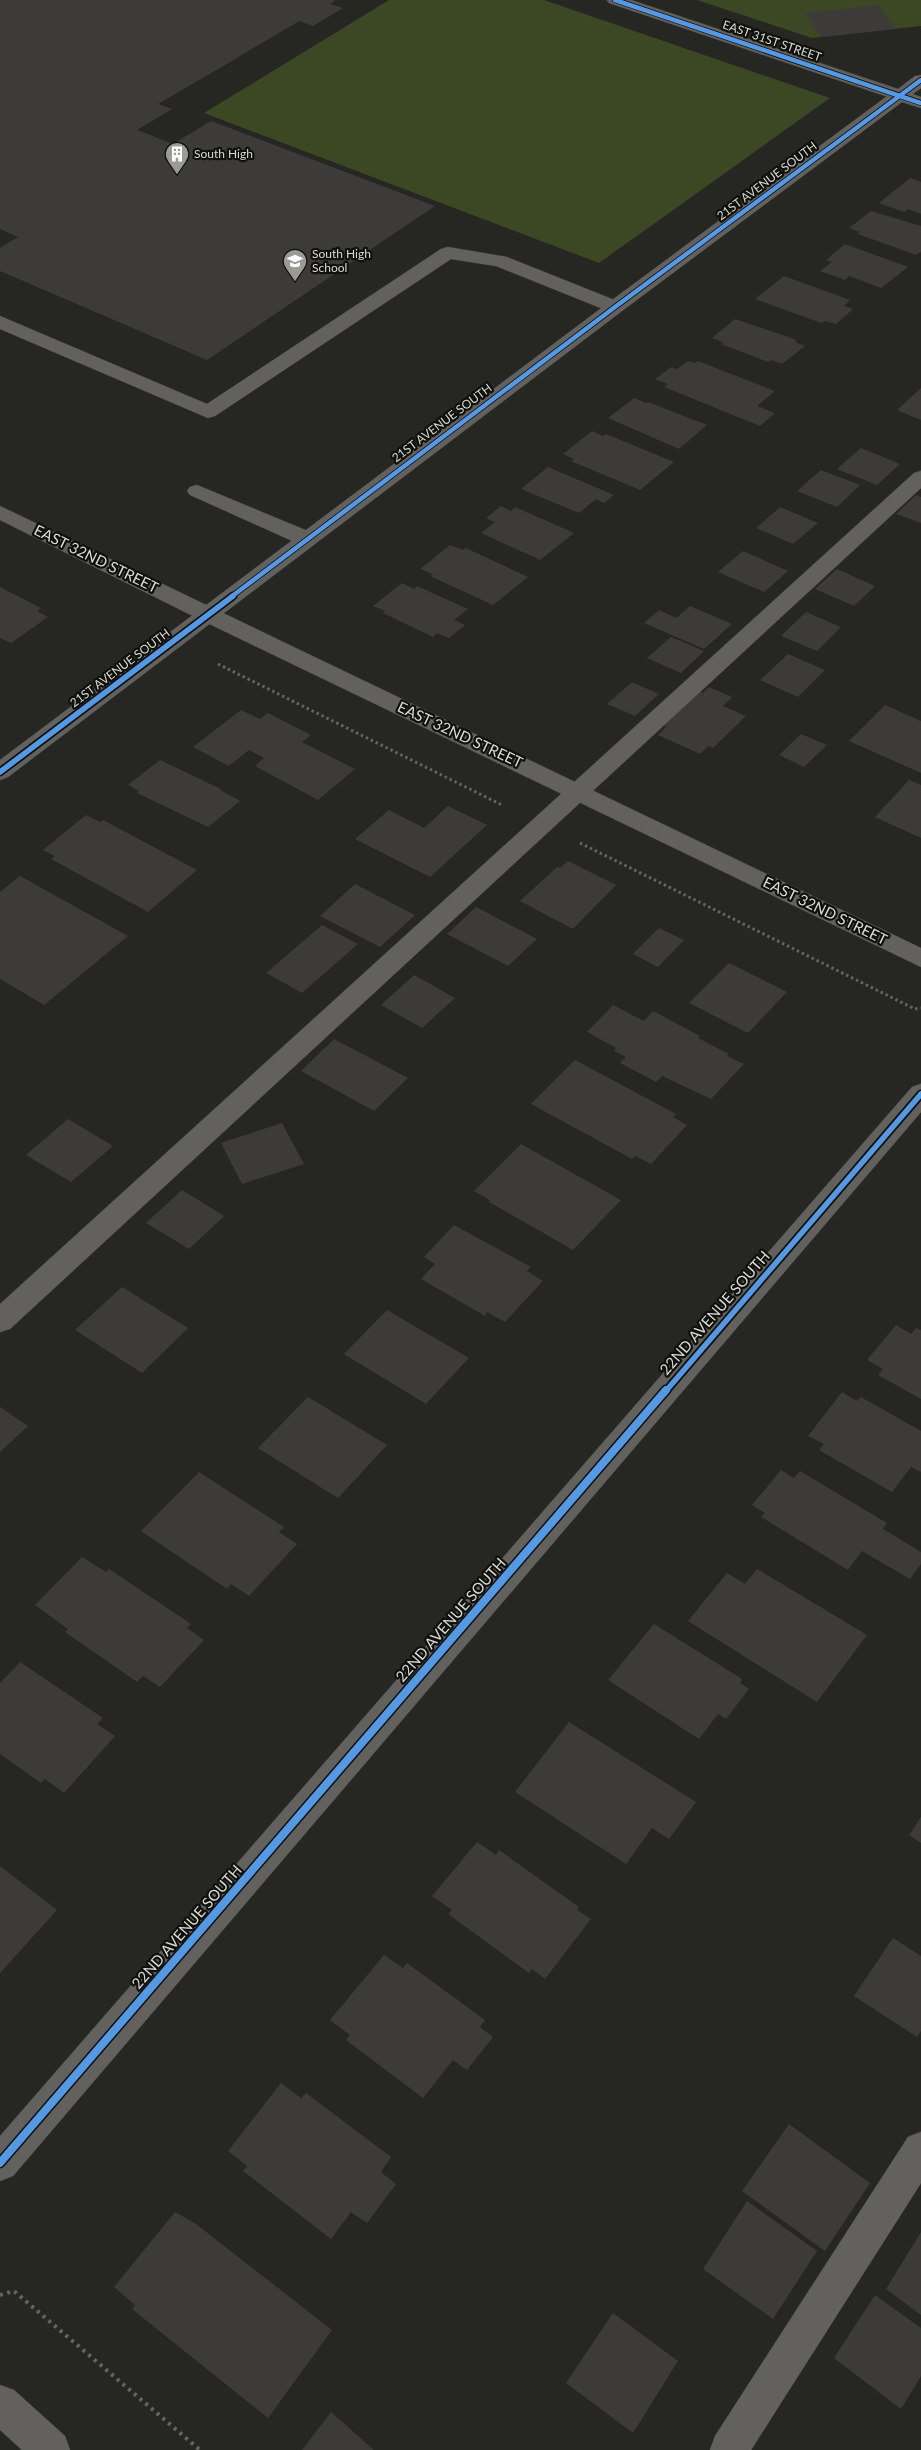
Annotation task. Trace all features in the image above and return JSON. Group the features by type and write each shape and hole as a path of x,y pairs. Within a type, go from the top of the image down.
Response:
{"street":[{"name":"EAST 31ST STREET","path":"615,0 921,102"},
{"name":"21ST AVENUE SOUTH","path":"0,772 614,307 921,80"},
{"path":"0,322 208,412 448,253 500,261 614,307"},
{"path":"0,1321 921,477"},
{"path":"197,491 307,539"},
{"name":"EAST 32ND STREET","path":"0,512 208,615 921,958"},
{"name":"22ND AVENUE SOUTH","path":"0,2163 921,1094"},
{"path":"730,2450 921,2150"},
{"path":"0,2404 51,2450"}],"path":[{"path":"0,2295 14,2291 200,2450"}],"green space":[{"path":"389,0 544,0 830,98 599,263 204,113"},
{"path":"697,0 921,0 921,26 812,38"}],"building":[{"name":"South High","path":"0,0 336,0 330,4 343,8 313,26 299,21 158,104 172,109 137,130 173,144 211,121 435,206 207,360 0,271 0,248 18,237 0,229"},
{"path":"878,5 896,29 821,37 805,13"},
{"path":"910,178 921,182 921,214 908,209 904,212 879,203"},
{"path":"871,211 921,226 921,252 916,255 858,234 860,232 849,228"},
{"path":"845,244 908,267 881,288 849,276 845,280 820,271 832,262 826,260"},
{"path":"784,276 850,300 844,306 853,309 836,324 825,321 821,323 755,299"},
{"path":"735,319 797,340 795,342 805,346 782,364 771,360 768,362 721,344 723,342 712,338"},
{"path":"688,361 695,363 698,361 775,391 757,406 775,413 760,426 664,387 668,384 655,379 671,367 677,369"},
{"path":"921,388 921,420 897,410"},
{"path":"634,398 707,425 679,449 608,418"},
{"path":"592,431 603,436 606,434 674,462 640,490 571,461 574,459 563,454"},
{"path":"861,448 900,464 877,485 837,469"},
{"path":"548,467 614,495 604,503 596,499 579,513 521,489"},
{"path":"821,470 860,485 837,507 797,491"},
{"path":"916,495 921,497 921,523 896,514"},
{"path":"501,506 511,511 515,507 574,533 540,560 481,533 495,522 486,518"},
{"path":"780,507 818,523 793,544 756,528"},
{"path":"450,545 463,550 466,548 528,577 493,605 430,576 433,574 420,569"},
{"path":"743,551 788,571 764,592 718,572"},
{"path":"837,569 875,586 854,606 815,589"},
{"path":"402,583 414,589 417,586 468,609 454,620 465,625 449,638 437,633 433,637 383,613 385,611 373,606"},
{"path":"0,587 41,608 37,611 48,617 11,643 0,638"},
{"path":"690,606 732,624 704,649 644,623 659,610 676,618"},
{"path":"806,612 841,627 817,651 781,636"},
{"path":"671,637 704,651 681,673 647,658"},
{"path":"788,654 825,670 798,697 760,680"},
{"path":"632,682 659,694 635,716 607,704"},
{"path":"709,687 732,697 723,706 746,716 713,748 708,746 700,754 658,735 666,727 662,725 698,691 703,693"},
{"path":"885,705 921,721 921,773 849,741"},
{"path":"241,710 260,719 268,713 311,735 302,742 355,769 318,800 255,766 264,758 249,750 229,766 193,747"},
{"path":"801,734 827,745 804,767 779,755"},
{"path":"160,760 221,789 240,801 208,827 137,793 139,791 128,785"},
{"path":"909,780 921,785 921,838 875,817"},
{"path":"448,806 487,825 430,877 355,839 389,810 424,828"},
{"path":"86,815 100,822 103,820 197,870 148,912 51,859 55,856 43,850"},
{"path":"568,861 616,885 573,929 520,901 557,867 560,868"},
{"path":"20,876 128,936 44,1005 0,979 0,892"},
{"path":"355,884 415,915 380,947 320,916"},
{"path":"476,907 537,939 508,966 447,934"},
{"path":"322,925 358,944 302,993 266,973"},
{"path":"659,928 684,940 658,967 633,954"},
{"path":"729,963 787,992 748,1033 689,1003"},
{"path":"414,975 455,998 422,1028 381,1005"},
{"path":"613,1005 644,1021 653,1011 700,1036 698,1038 744,1064 711,1099 662,1076 656,1082 620,1063 626,1057 614,1051 616,1048 587,1032"},
{"path":"334,1039 408,1078 374,1111 301,1071"},
{"path":"575,1060 676,1114 673,1117 687,1125 651,1164 635,1156 632,1159 531,1104"},
{"path":"68,1119 113,1146 71,1182 26,1155"},
{"path":"282,1123 304,1164 242,1184 221,1143"},
{"path":"521,1144 621,1200 573,1250 489,1202 490,1200 474,1191"},
{"path":"182,1190 224,1216 189,1249 146,1223"},
{"path":"454,1225 531,1267 527,1271 543,1281 505,1322 487,1312 485,1316 421,1279 435,1264 424,1257"},
{"path":"122,1287 188,1328 142,1373 75,1330"},
{"path":"387,1310 469,1358 426,1404 344,1354"},
{"path":"896,1325 911,1334 916,1328 921,1330 921,1399 878,1375 883,1369 867,1360"},
{"path":"842,1392 857,1401 861,1397 921,1431 921,1472 911,1467 892,1492 819,1450 824,1444 808,1436"},
{"path":"308,1397 387,1445 338,1498 258,1448"},
{"path":"0,1407 28,1426 0,1452"},
{"path":"781,1470 794,1478 800,1471 887,1523 883,1529 921,1552 921,1564 910,1579 862,1551 848,1570 761,1517 765,1513 752,1505"},
{"path":"199,1472 284,1527 279,1532 297,1544 249,1596 231,1584 227,1589 141,1531"},
{"path":"82,1557 106,1572 109,1569 191,1624 187,1628 204,1640 160,1687 143,1676 137,1682 65,1632 68,1629 35,1605"},
{"path":"757,1569 867,1635 817,1702 688,1621 727,1573 745,1584"},
{"path":"654,1624 742,1679 740,1683 749,1689 726,1719 718,1714 699,1739 608,1680"},
{"path":"20,1662 103,1718 97,1724 115,1736 64,1793 45,1779 41,1783 0,1754 0,1683"},
{"path":"569,1722 696,1802 669,1839 652,1828 626,1864 515,1792"},
{"path":"921,1817 921,1843 909,1835"},
{"path":"477,1842 496,1855 499,1850 579,1907 577,1910 591,1919 545,1979 532,1969 529,1973 448,1914 452,1910 432,1896"},
{"path":"0,1866 57,1910 0,1973"},
{"path":"893,1938 921,1956 921,2031 917,2037 854,1996"},
{"path":"384,1955 403,1968 407,1963 485,2020 480,2027 493,2037 467,2070 453,2060 423,2098 346,2040 350,2035 330,2020"},
{"path":"281,2083 301,2098 306,2093 391,2157 381,2172 396,2184 367,2223 351,2212 331,2239 243,2171 247,2166 228,2151"},
{"path":"789,2124 870,2183 825,2251 742,2191"},
{"path":"747,2201 817,2251 773,2319 703,2269"},
{"path":"175,2212 196,2224 332,2330 268,2418 132,2309 135,2305 114,2287"},
{"path":"921,2232 921,2315 886,2289"},
{"path":"875,2295 921,2328 921,2376 901,2409 834,2358"},
{"path":"613,2313 678,2361 633,2433 566,2383"},
{"path":"331,2412 374,2450 302,2450"}],"cycle path":[{"path":"615,0 921,103"},
{"path":"0,772 615,307 921,80"},
{"path":"0,2163 921,1094"}],"place":[{"name":"South High","path":"177,175"},
{"name":"South High School","path":"295,282"}]}
